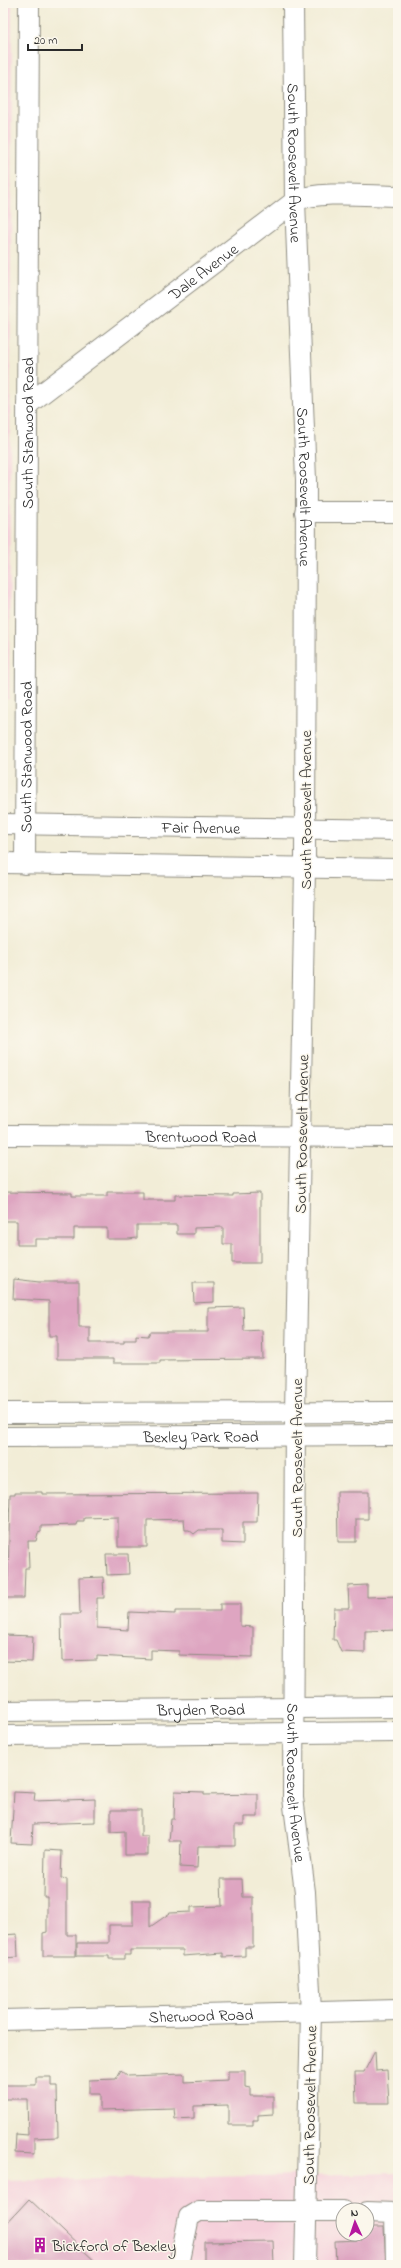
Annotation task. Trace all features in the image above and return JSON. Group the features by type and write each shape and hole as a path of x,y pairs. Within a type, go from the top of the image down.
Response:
{"street":[{"name":"South Stanwood Road","path":"25,864 29,3"},
{"name":"South Roosevelt Avenue","path":"293,3 295,201 306,480 305,868 295,1412 293,1798 305,1892 311,2012 305,2265"},
{"name":"Dale Avenue","path":"27,405 295,201 305,196 398,196"},
{"path":"305,512 398,512"},
{"name":"Fair Avenue","path":"3,824 398,830"},
{"path":"3,863 398,869"},
{"name":"Brentwood Road","path":"3,1135 398,1137"},
{"path":"117,1412 117,1436"},
{"name":"Bexley Park Road","path":"3,1413 398,1412"},
{"name":"Bexley Park Road","path":"3,1437 398,1435"},
{"name":"Bryden Road","path":"3,1711 398,1707"},
{"path":"112,1710 113,1735"},
{"name":"Bryden Road","path":"3,1736 398,1732"},
{"name":"Sherwood Road","path":"3,2020 398,2010"},
{"path":"179,2265 189,2217 199,2211 335,2211"},
{"path":"375,2212 395,2213 396,2261"}],"shaded area":[{"path":"3,3 12,3 9,699 3,699"},
{"path":"398,2173 398,2265 3,2265 3,2181"}],"green space":[{"path":"3,3 6,3 5,194 3,194"}],"building":[{"path":"3,1192 72,1193 72,1196 107,1196 107,1192 143,1192 143,1200 175,1200 175,1195 233,1196 233,1194 260,1193 260,1263 232,1263 232,1244 223,1244 223,1227 194,1228 194,1234 177,1234 177,1225 137,1225 137,1238 129,1239 107,1239 107,1228 74,1228 74,1239 35,1239 35,1245 17,1245 17,1221 3,1221"},
{"path":"14,1279 39,1282 79,1282 79,1327 90,1327 90,1343 124,1343 124,1340 136,1340 136,1335 148,1336 150,1332 208,1332 208,1308 243,1307 244,1331 262,1330 263,1359 160,1360 160,1363 113,1363 113,1359 57,1359 57,1336 49,1336 49,1301 13,1299"},
{"path":"193,1283 214,1283 214,1302 194,1303"},
{"path":"15,1492 42,1492 42,1494 258,1493 257,1522 243,1522 243,1544 222,1543 222,1530 199,1530 194,1534 189,1530 185,1530 184,1519 147,1520 147,1547 118,1547 118,1517 84,1518 84,1521 77,1521 76,1525 41,1526 41,1532 38,1533 36,1541 28,1541 29,1568 25,1568 24,1598 3,1598 3,1581 8,1581 10,1494 15,1494"},
{"path":"337,1492 368,1492 368,1519 356,1519 356,1542 338,1542"},
{"path":"106,1554 128,1554 129,1574 107,1575"},
{"path":"103,1577 104,1598 97,1598 97,1628 128,1630 129,1612 175,1614 175,1611 220,1611 220,1604 240,1604 240,1626 253,1627 253,1657 179,1655 179,1651 151,1650 151,1659 97,1656 97,1660 62,1661 61,1614 80,1614 79,1578"},
{"path":"367,1585 367,1597 398,1596 398,1630 365,1631 365,1653 341,1652 336,1640 333,1640 334,1608 349,1608 348,1586"},
{"path":"4,1635 33,1636 32,1662 3,1661"},
{"path":"175,1791 204,1792 204,1795 258,1794 258,1817 244,1817 244,1825 235,1825 235,1846 198,1846 197,1868 180,1867 181,1841 169,1841 171,1819 174,1819"},
{"path":"14,1792 35,1793 34,1801 95,1799 95,1822 33,1824 32,1844 11,1843"},
{"path":"111,1810 141,1810 141,1836 148,1836 148,1855 125,1855 125,1831 111,1832"},
{"path":"45,1850 62,1851 61,1878 67,1879 67,1935 76,1935 76,1956 43,1956 43,1933 47,1932 47,1897 44,1897"},
{"path":"221,1879 242,1879 243,1897 253,1897 253,1947 245,1947 245,1956 223,1957 223,1953 183,1956 183,1950 130,1950 130,1955 124,1955 124,1959 109,1959 109,1956 77,1956 77,1943 109,1943 109,1925 133,1925 133,1900 150,1900 150,1927 170,1913 191,1912 191,1907 222,1906"},
{"path":"17,1934 18,1957 3,1958 3,1935"},
{"path":"375,2051 376,2071 387,2070 389,2103 356,2103 355,2072 364,2072"},
{"path":"121,2070 128,2076 184,2074 184,2082 228,2080 228,2071 245,2071 245,2087 250,2088 250,2096 273,2096 273,2114 258,2115 258,2120 253,2120 253,2125 228,2125 228,2105 194,2106 194,2118 175,2119 174,2108 100,2110 100,2094 89,2094 89,2080 116,2079"},
{"path":"36,2077 51,2077 51,2086 57,2086 58,2137 34,2138 34,2154 15,2153 16,2134 28,2135 27,2099 3,2099 3,2085 36,2085"},
{"name":"Bickford of Bexley","path":"29,2199 99,2265 3,2265 3,2227"},
{"path":"375,2227 384,2227 386,2265 336,2265 335,2242 375,2242"},
{"path":"273,2241 274,2265 204,2265 204,2242"}],"place":[{"name":"Bickford of Bexley","path":"40,2245"}]}
